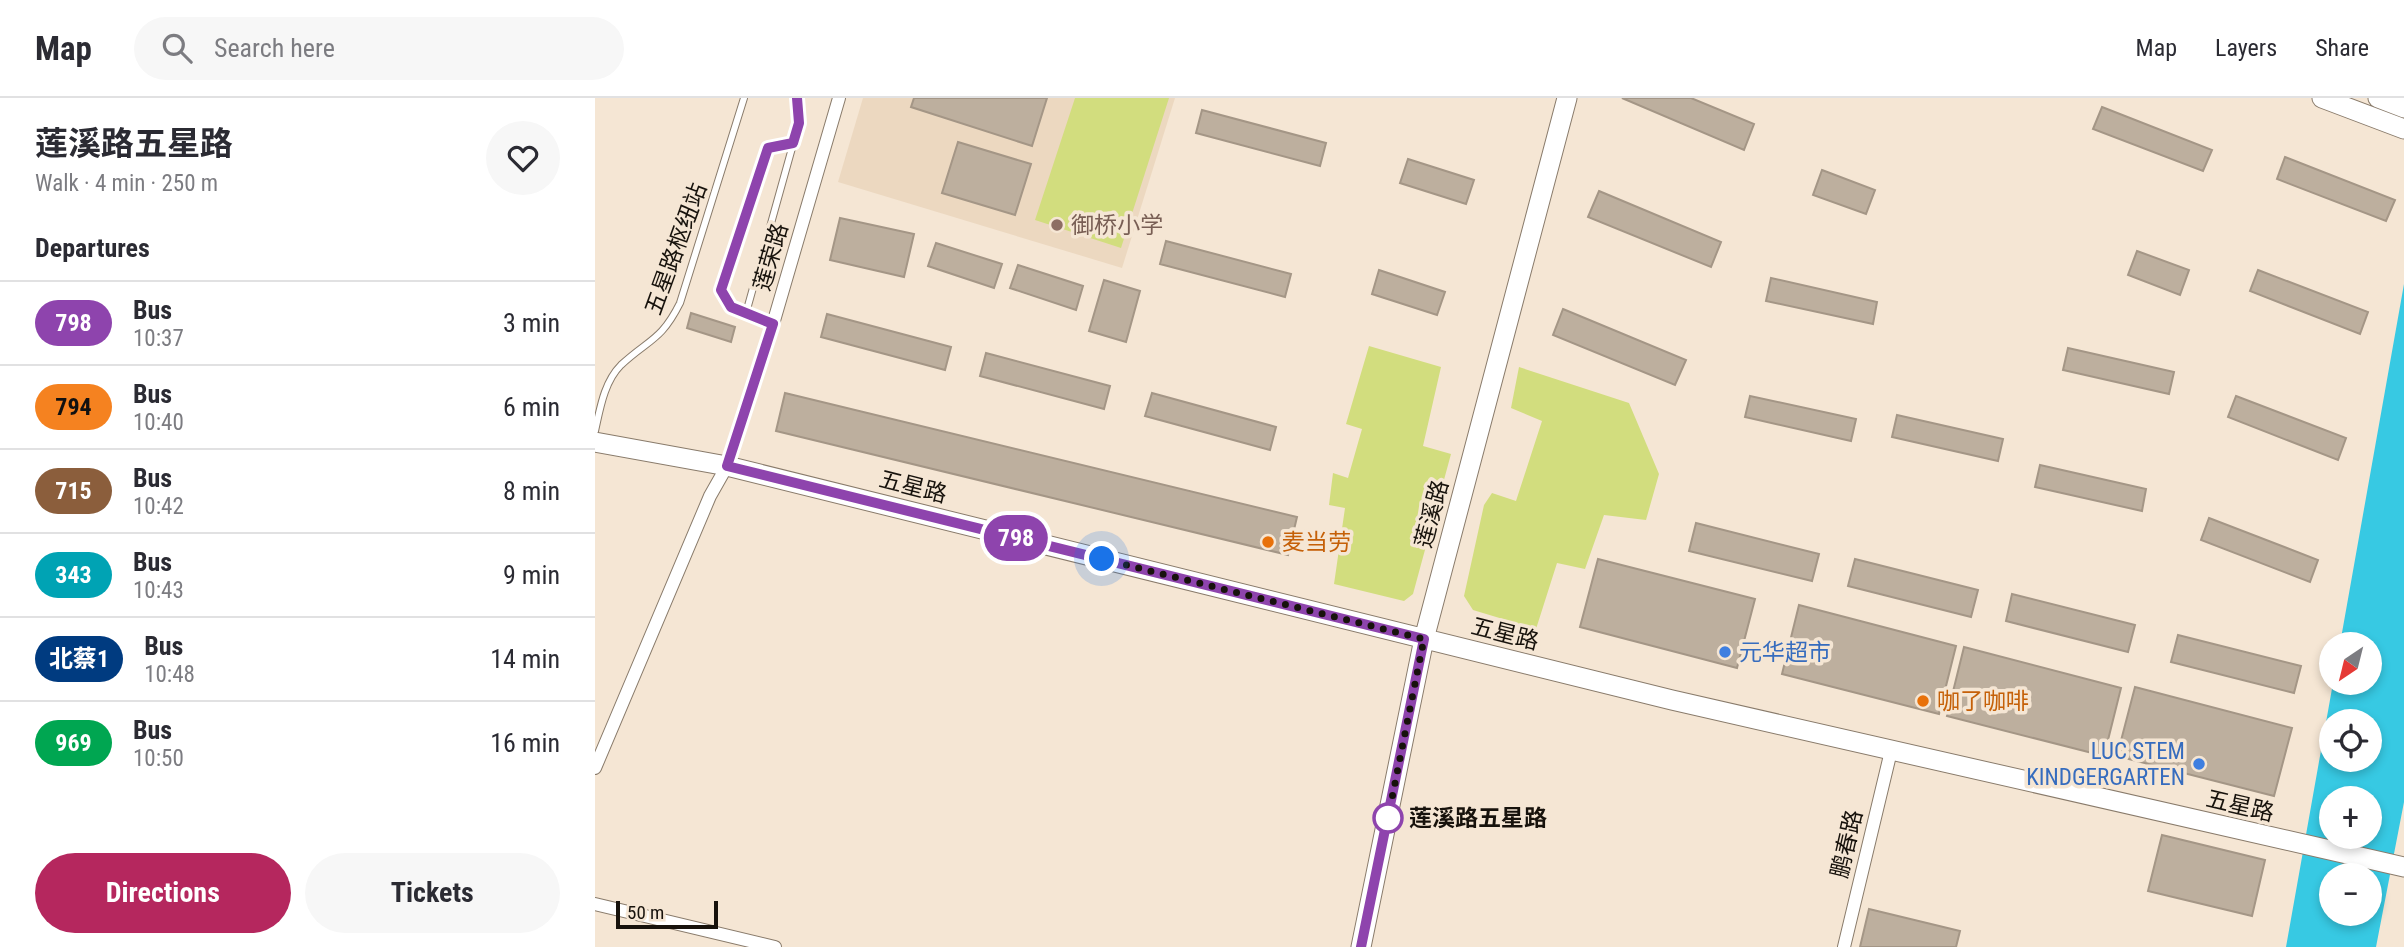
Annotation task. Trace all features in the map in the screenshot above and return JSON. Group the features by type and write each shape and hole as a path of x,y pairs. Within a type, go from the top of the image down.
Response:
{"street":[{"name":"莲荣路","path":"595,768 710,496 727,466 773,324 839,98"},
{"name":"莲溪路","path":"1361,947 1424,639 1567,98"},
{"path":"2322,98 2404,129"},
{"path":"2378,98 2404,107"},
{"name":"五星路","path":"595,442 727,466 1424,639 1891,751 2403,867"},
{"name":"鹏春路","path":"1844,947 1891,751"},
{"path":"595,904 775,947"}],"lane":[{"name":"五星路枢纽站","path":"595,431 605,390 620,366 667,329 680,303 744,98"},
{"path":"746,313 799,123 797,98"},
{"path":"773,324 731,307 721,290 768,148 793,143"}],"shaded area":[{"name":"御桥小学","path":"863,98 1175,98 1122,268 838,182"}],"green space":[{"path":"1075,98 1169,98 1121,248 1035,220"},
{"path":"1369,346 1441,367 1423,446 1451,454 1413,594 1404,601 1334,584 1345,508 1329,505 1333,473 1348,478 1362,429 1346,424"},
{"path":"1519,367 1629,403 1659,474 1646,520 1604,515 1585,569 1557,563 1536,629 1473,610 1464,596 1484,505 1492,493 1516,501 1542,421 1511,408"}],"water":[{"path":"2404,284 2404,802 2382,916 2382,863 2319,863 2319,926 2380,926 2376,947 2286,947 2319,762 2319,772 2382,772 2382,709 2328,709 2331,695 2382,695 2382,632 2342,632"}],"building":[{"path":"914,98 1047,98 1032,146 911,107"},
{"path":"1622,98 1691,98 1754,124 1744,150"},
{"path":"2102,107 2212,150 2203,171 2093,129"},
{"path":"1202,110 1326,143 1320,166 1196,133"},
{"path":"958,142 1031,164 1015,215 942,193"},
{"path":"2285,157 2395,200 2386,221 2277,179"},
{"path":"1408,159 1474,180 1466,204 1400,183"},
{"path":"1822,170 1875,190 1866,214 1813,195"},
{"path":"1599,191 1721,242 1711,267 1588,217"},
{"path":"840,218 914,234 904,277 830,260"},
{"path":"1166,241 1291,274 1285,297 1160,264"},
{"path":"936,243 1002,264 994,288 928,266"},
{"path":"2137,251 2189,270 2180,295 2128,275"},
{"path":"1018,265 1083,286 1076,310 1010,288"},
{"path":"1379,270 1445,292 1437,315 1372,294"},
{"path":"2258,270 2368,312 2360,334 2250,291"},
{"path":"1771,278 1877,302 1873,324 1766,301"},
{"path":"1104,280 1140,291 1126,342 1089,331"},
{"path":"1563,309 1686,360 1675,385 1553,335"},
{"path":"691,313 735,327 731,342 687,328"},
{"path":"827,314 951,347 945,370 821,337"},
{"path":"2068,348 2174,372 2169,394 2063,370"},
{"path":"986,353 1110,386 1104,409 980,376"},
{"path":"785,393 1297,517 1288,555 776,431"},
{"path":"1152,393 1276,427 1270,450 1145,416"},
{"path":"1750,396 1856,419 1851,441 1745,417"},
{"path":"2236,396 2346,438 2338,460 2228,417"},
{"path":"1897,415 2003,439 1998,461 1892,437"},
{"path":"2040,465 2146,489 2142,511 2035,487"},
{"path":"2209,518 2318,560 2310,582 2201,540"},
{"path":"1696,523 1819,554 1812,581 1689,551"},
{"path":"1598,559 1755,599 1737,668 1580,627"},
{"path":"1855,559 1978,590 1971,617 1848,586"},
{"path":"2012,594 2135,625 2128,652 2006,621"},
{"path":"1799,605 1956,646 1939,714 1782,674"},
{"path":"2178,635 2301,666 2294,693 2171,662"},
{"path":"1964,647 2121,688 2104,756 1947,716"},
{"path":"2135,687 2292,728 2274,796 2117,756"},
{"path":"2162,835 2265,860 2252,916 2148,891"},
{"path":"1869,909 1960,931 1956,947 1860,947"}],"bus line":[{"name":"798","path":"797,98 800,107 799,123 793,143 768,148 721,290 731,307 773,324 727,466 1424,639 1361,947"}],"place":[{"name":"御桥小学","path":"1057,225"},
{"name":"麦当劳","path":"1268,542"},
{"name":"元华超市","path":"1725,652"},
{"name":"咖了咖啡","path":"1923,701"},
{"name":"LUC STEM KINDGERGARTEN","path":"2199,764"},
{"name":"莲溪路五星路","path":"1388,818"}],"route":[{"path":"1102,559 1424,639 1388,818"}]}
